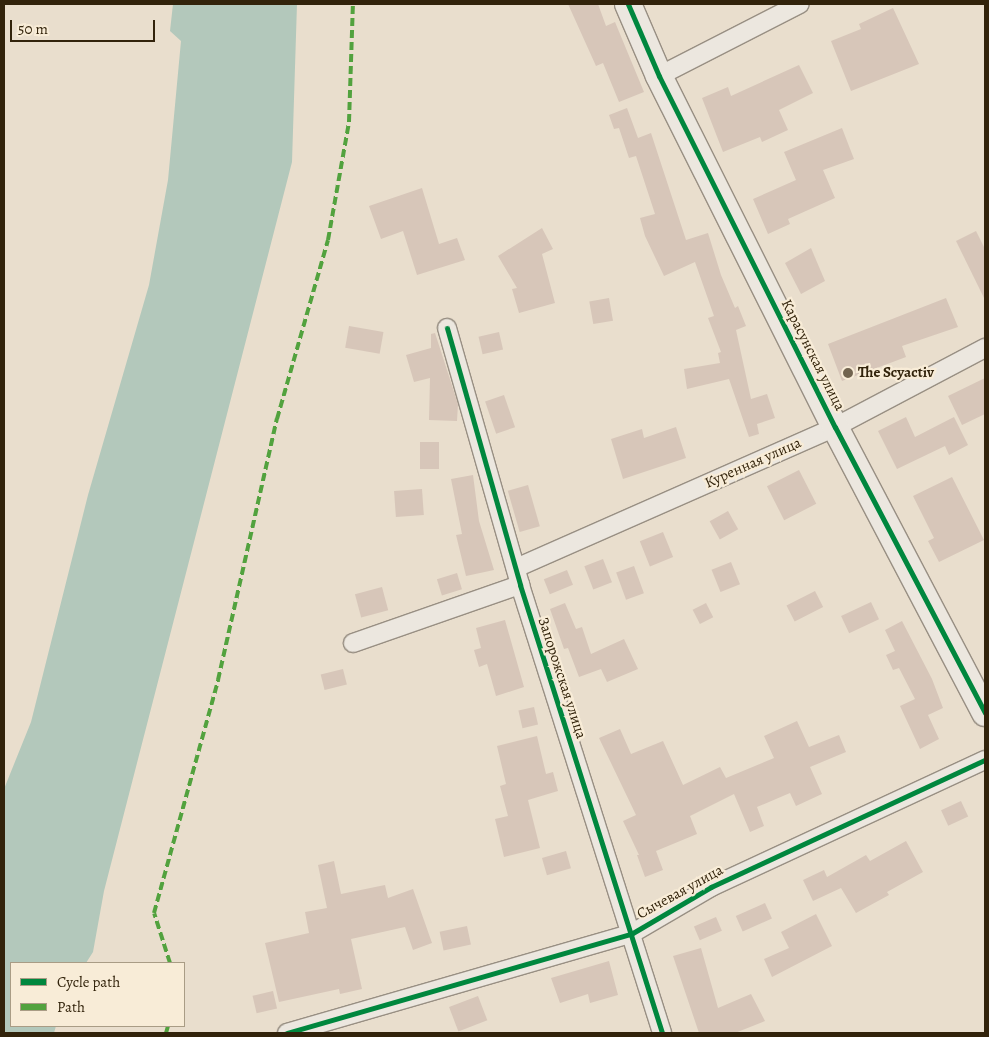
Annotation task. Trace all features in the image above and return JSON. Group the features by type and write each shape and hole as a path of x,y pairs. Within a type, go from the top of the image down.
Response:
{"street":[{"name":"Карасунская улица","path":"628,4 659,76 835,427 985,713"},
{"path":"659,76 800,4"},
{"name":"Запорожская улица","path":"447,328 520,586 662,1033"},
{"name":"Куренная улица","path":"516,568 835,427 985,348"},
{"path":"353,643 520,586"},
{"name":"Сычевая улица","path":"287,1033 631,934 711,886 985,760"}],"shaded area":[{"path":"173,4 297,4 292,162 104,891 93,952 87,962 10,962 10,1027 56,1027 54,1033 4,1033 4,789 31,722 88,495 149,285 168,180 181,41 170,31"}],"building":[{"path":"568,4 598,4 606,26 615,22 644,92 619,102 603,63 596,66"},
{"path":"893,8 919,64 851,91 831,41 861,29 859,24"},
{"path":"799,65 813,93 779,110 788,130 762,142 760,137 723,152 702,98 728,87 731,96"},
{"path":"627,108 638,138 651,133 686,240 708,233 721,275 735,308 738,306 746,326 736,330 751,399 767,394 775,418 757,424 759,434 749,437 729,379 687,389 684,369 720,363 718,353 721,352 708,318 714,316 695,262 664,276 645,236 640,218 655,214 636,156 629,158 619,128 614,129 609,115"},
{"path":"842,128 854,159 823,170 835,198 788,219 790,224 768,234 753,199 796,180 784,152"},
{"path":"422,188 439,244 457,238 465,260 417,275 403,231 381,239 369,206"},
{"path":"542,228 553,249 542,254 555,303 519,313 512,289 517,288 498,256"},
{"path":"976,231 985,249 985,300 956,241"},
{"path":"811,248 825,281 801,294 785,263"},
{"path":"609,298 613,321 593,324 589,301"},
{"path":"946,298 958,327 902,346 906,357 842,381 828,344"},
{"path":"349,326 383,332 380,354 345,348"},
{"path":"499,332 503,350 483,354 479,337"},
{"path":"435,333 458,404 457,421 429,420 430,378 414,382 406,355 431,348 431,334"},
{"path":"985,378 985,414 962,425 948,396"},
{"path":"504,395 515,427 496,434 485,402"},
{"path":"906,417 915,437 954,417 968,445 949,455 945,446 897,469 878,431"},
{"path":"676,427 686,458 623,479 611,439 642,429 644,438"},
{"path":"420,442 439,442 439,469 420,469"},
{"path":"799,470 816,504 784,520 767,486"},
{"path":"473,475 479,521 494,570 466,576 456,535 462,534 451,479"},
{"path":"952,477 984,540 939,562 928,541 934,538 913,496"},
{"path":"528,485 540,526 520,532 508,491"},
{"path":"422,489 424,515 396,517 394,491"},
{"path":"728,511 738,529 720,540 710,521"},
{"path":"663,532 673,557 650,566 640,541"},
{"path":"603,559 612,582 593,590 584,566"},
{"path":"731,562 740,584 721,592 712,570"},
{"path":"634,566 644,593 626,600 616,572"},
{"path":"567,570 573,585 550,594 544,579"},
{"path":"457,573 462,589 442,595 437,579"},
{"path":"382,587 388,610 361,617 355,594"},
{"path":"815,591 823,607 795,622 786,606"},
{"path":"871,602 879,619 849,633 841,616"},
{"path":"565,603 576,629 582,627 591,654 624,639 638,669 607,682 601,669 579,677 568,648 564,649 550,609"},
{"path":"706,603 713,617 700,624 693,610"},
{"path":"505,620 524,687 496,696 487,664 479,667 474,650 481,648 476,628"},
{"path":"902,621 932,679 943,708 928,715 939,739 920,749 900,706 915,699 899,668 893,670 886,655 895,651 885,630"},
{"path":"343,669 347,685 325,690 321,675"},
{"path":"534,707 538,725 522,728 518,711"},
{"path":"797,721 809,747 839,735 846,752 810,767 822,794 796,806 790,793 757,807 764,826 750,832 734,794 690,816 697,834 656,851 663,870 645,877 637,855 639,855 623,821 636,815 599,738 620,729 631,754 663,741 683,785 720,767 726,778 774,758 764,736"},
{"path":"537,736 546,774 553,772 558,791 528,800 540,848 504,857 495,819 508,816 500,786 506,784 497,746"},
{"path":"961,801 968,816 948,826 941,810"},
{"path":"906,841 923,872 887,892 889,895 856,913 841,888 813,901 803,880 824,870 827,877 866,855 870,861"},
{"path":"566,851 571,868 547,875 542,858"},
{"path":"334,861 341,894 385,885 388,898 413,889 432,943 413,950 405,927 351,939 362,989 340,994 339,989 279,1002 265,943 309,933 305,912 327,908 318,865"},
{"path":"765,903 772,919 743,932 736,916"},
{"path":"816,914 832,946 772,977 764,959 789,948 781,932"},
{"path":"716,917 722,931 700,940 694,926"},
{"path":"467,926 471,945 444,950 440,932"},
{"path":"701,948 718,1008 751,994 765,1021 735,1033 699,1033 673,956"},
{"path":"609,961 618,995 590,1003 588,994 560,1003 551,978"},
{"path":"273,991 277,1009 257,1013 253,996"},
{"path":"478,996 487,1020 458,1031 449,1007"}],"marked path":[{"path":"170,962 154,913 218,680 277,419 328,240 349,122 353,4"},
{"path":"166,1033 168,1027"}],"cycle path":[{"path":"628,4 659,76 835,427 985,713"},
{"path":"447,328 520,585 662,1033"},
{"path":"287,1033 631,934 711,887 985,760"}],"place":[{"name":"The Scyactiv","path":"848,373"}]}
